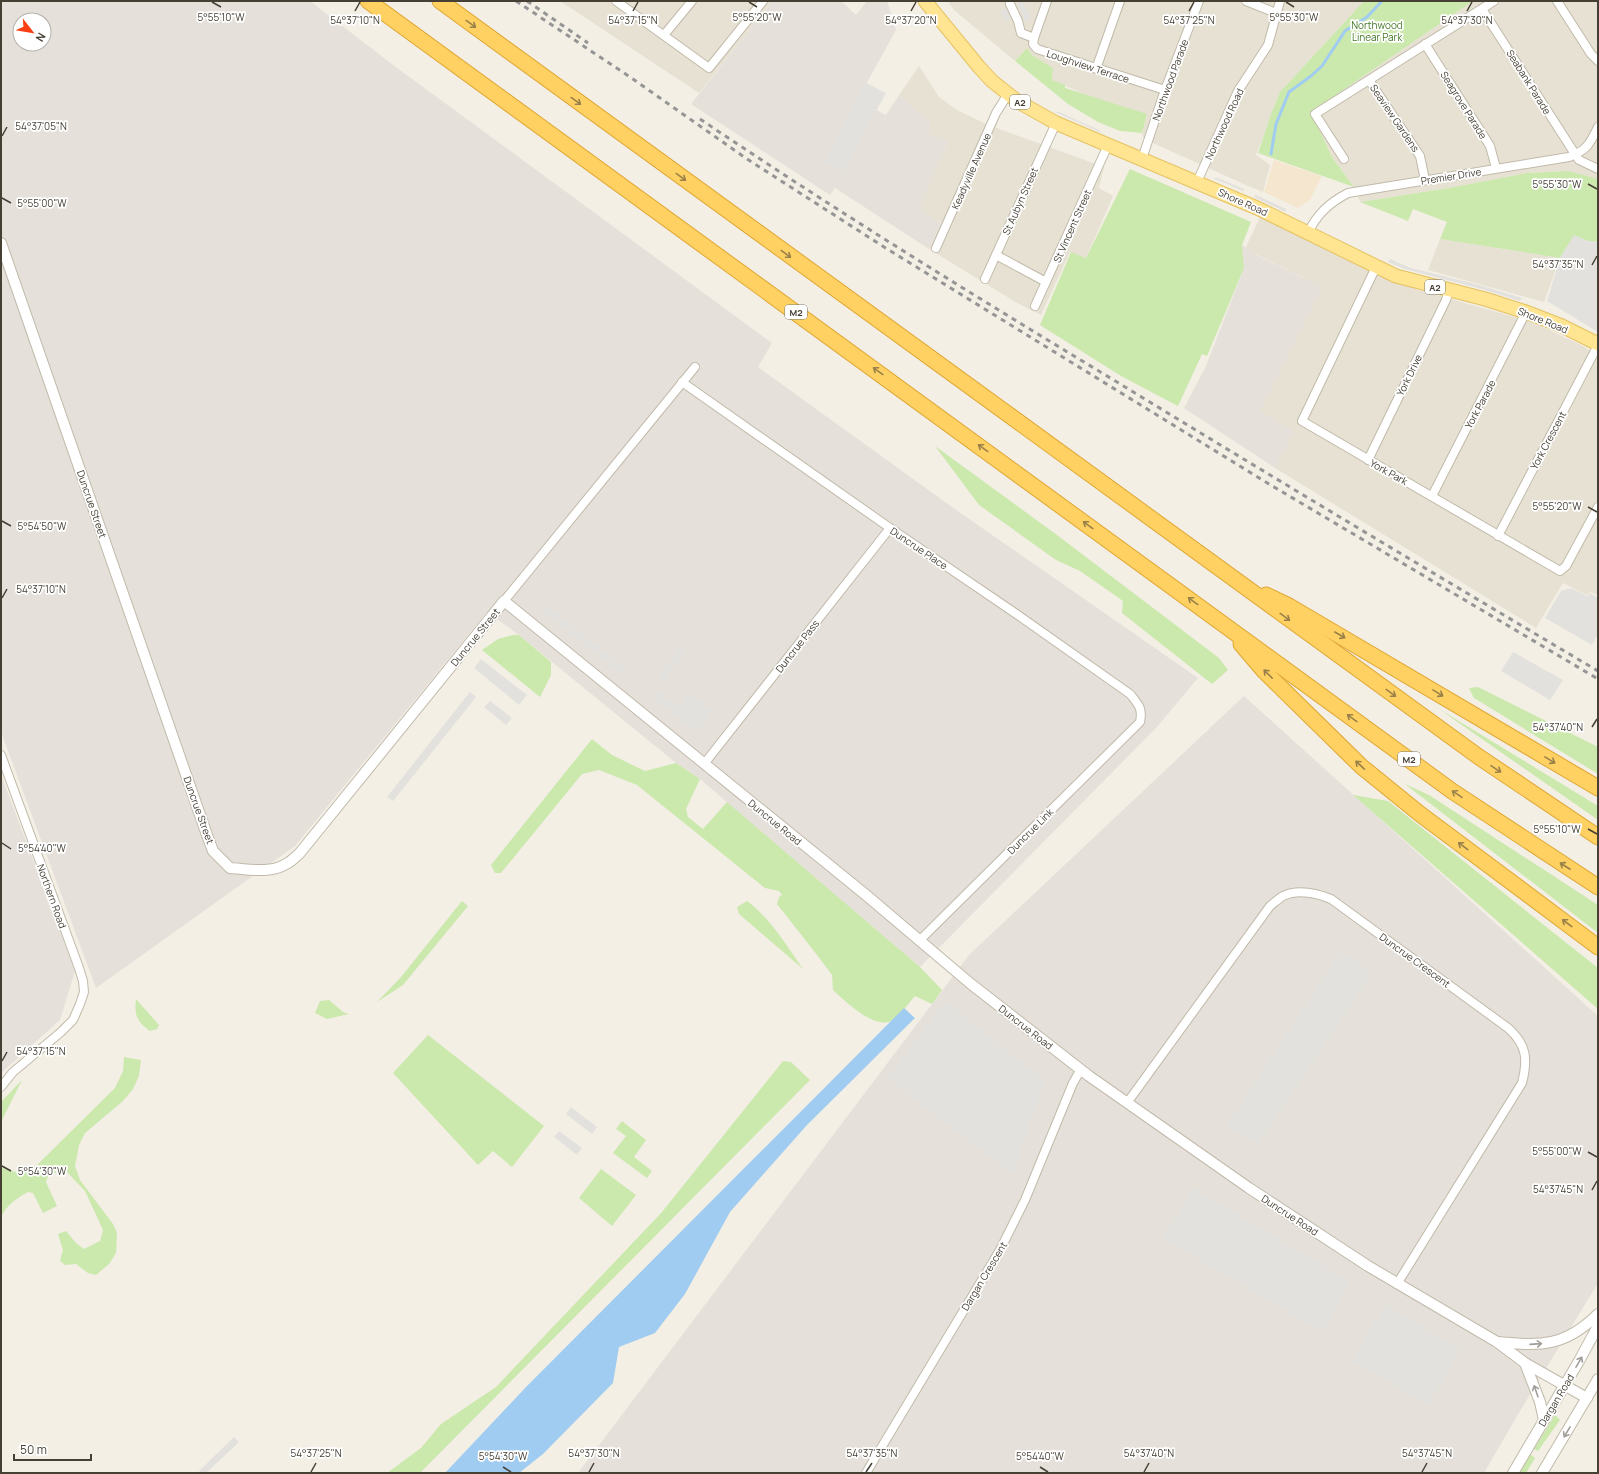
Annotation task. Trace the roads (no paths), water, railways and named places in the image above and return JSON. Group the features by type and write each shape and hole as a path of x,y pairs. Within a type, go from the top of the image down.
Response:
{"highway":[{"name":"M2","path":"368,1 1452,791 1598,887"},
{"path":"440,1 1231,578 1479,757 1598,837"},
{"path":"1231,578 1289,606 1598,788"},
{"path":"1224,624 1264,671 1362,767 1420,814 1598,947"}],"main road":[{"name":"Shore Road","path":"925,1 978,67 1008,94 1056,123 1257,208 1376,267 1410,280 1485,299 1526,312 1562,326 1598,345"}],"street":[{"path":"664,35 692,1"},
{"path":"619,2 709,68 763,1"},
{"path":"1010,4 1018,21 1021,33 1034,38 1047,1"},
{"path":"1096,69 1120,1"},
{"name":"Northwood Parade","path":"1142,159 1165,90 1199,1"},
{"path":"1246,1 1276,13"},
{"name":"Northwood Road","path":"1197,182 1238,91 1268,45 1280,1"},
{"path":"1344,158 1315,114 1494,1"},
{"path":"1557,1 1591,54 1598,61"},
{"name":"Seabank Parade","path":"1482,9 1575,154"},
{"name":"Loughview Terrace","path":"1034,38 1033,44 1037,49 1165,90"},
{"name":"Seagrove Parade","path":"1425,44 1490,146 1496,168"},
{"name":"Seaview Gardens","path":"1369,80 1420,156 1425,180"},
{"name":"Keadyville Avenue","path":"936,248 996,113 1008,94"},
{"name":"St Aubyn Street","path":"985,279 1056,123"},
{"name":"Premier Drive","path":"1308,233 1316,217 1325,208 1334,200 1348,193 1564,158 1581,152 1590,144 1598,127"},
{"name":"St Vincent Street","path":"1035,306 1108,145"},
{"path":"1575,154 1580,160 1598,168"},
{"name":"Duncrue Street","path":"1,243 206,835 213,851 230,868 262,870 273,869 286,864 299,854 695,366"},
{"path":"996,255 1046,282"},
{"name":"York Park","path":"1376,267 1302,421 1560,571 1566,566 1598,507"},
{"name":"York Drive","path":"1368,460 1446,300 1449,290"},
{"name":"York Parade","path":"1432,496 1526,312"},
{"name":"York Crescent","path":"1498,536 1598,345"},
{"name":"Duncrue Place","path":"682,382 1130,694 1138,703 1142,712 1140,722"},
{"name":"Duncrue Pass","path":"704,764 890,528"},
{"name":"Duncrue Road","path":"504,601 866,895 972,984 1081,1069 1249,1188 1397,1284 1497,1342 1525,1363 1587,1398"},
{"name":"Duncrue Link","path":"919,941 1140,722"},
{"name":"Northern Road","path":"1,755 79,968 83,981 84,992 73,1020 61,1032 13,1072 1,1087"},
{"name":"Duncrue Crescent","path":"1128,1103 1270,906 1284,896 1303,892 1316,893 1331,899 1508,1028 1518,1036 1525,1050 1526,1068 1522,1083 1397,1284"},
{"name":"Dargan Crescent","path":"866,1473 1000,1250 1025,1200 1073,1083 1081,1069"},
{"path":"1497,1342 1536,1344 1555,1342 1574,1334 1598,1314"},
{"name":"Dargan Road","path":"1513,1473 1565,1386 1598,1326"},
{"path":"1525,1363 1540,1402 1544,1420"},
{"path":"1542,1473 1598,1379"}],"water":[{"path":"904,1008 915,1018 807,1125 730,1212 685,1294 655,1333 619,1347 613,1383 543,1454 519,1473 445,1473 527,1386"}],"waterway":[{"path":"1271,154 1276,124 1289,92 1322,66 1345,31 1367,17 1382,1"}],"railway":[{"path":"516,1 630,77 747,159 884,247 1269,484 1598,679"},
{"path":"527,1 588,43"},
{"path":"700,119 904,252 1008,316 1294,490 1598,671"}],"park label":[{"name":"Northwood Linear Park","path":"1377,30"}]}
